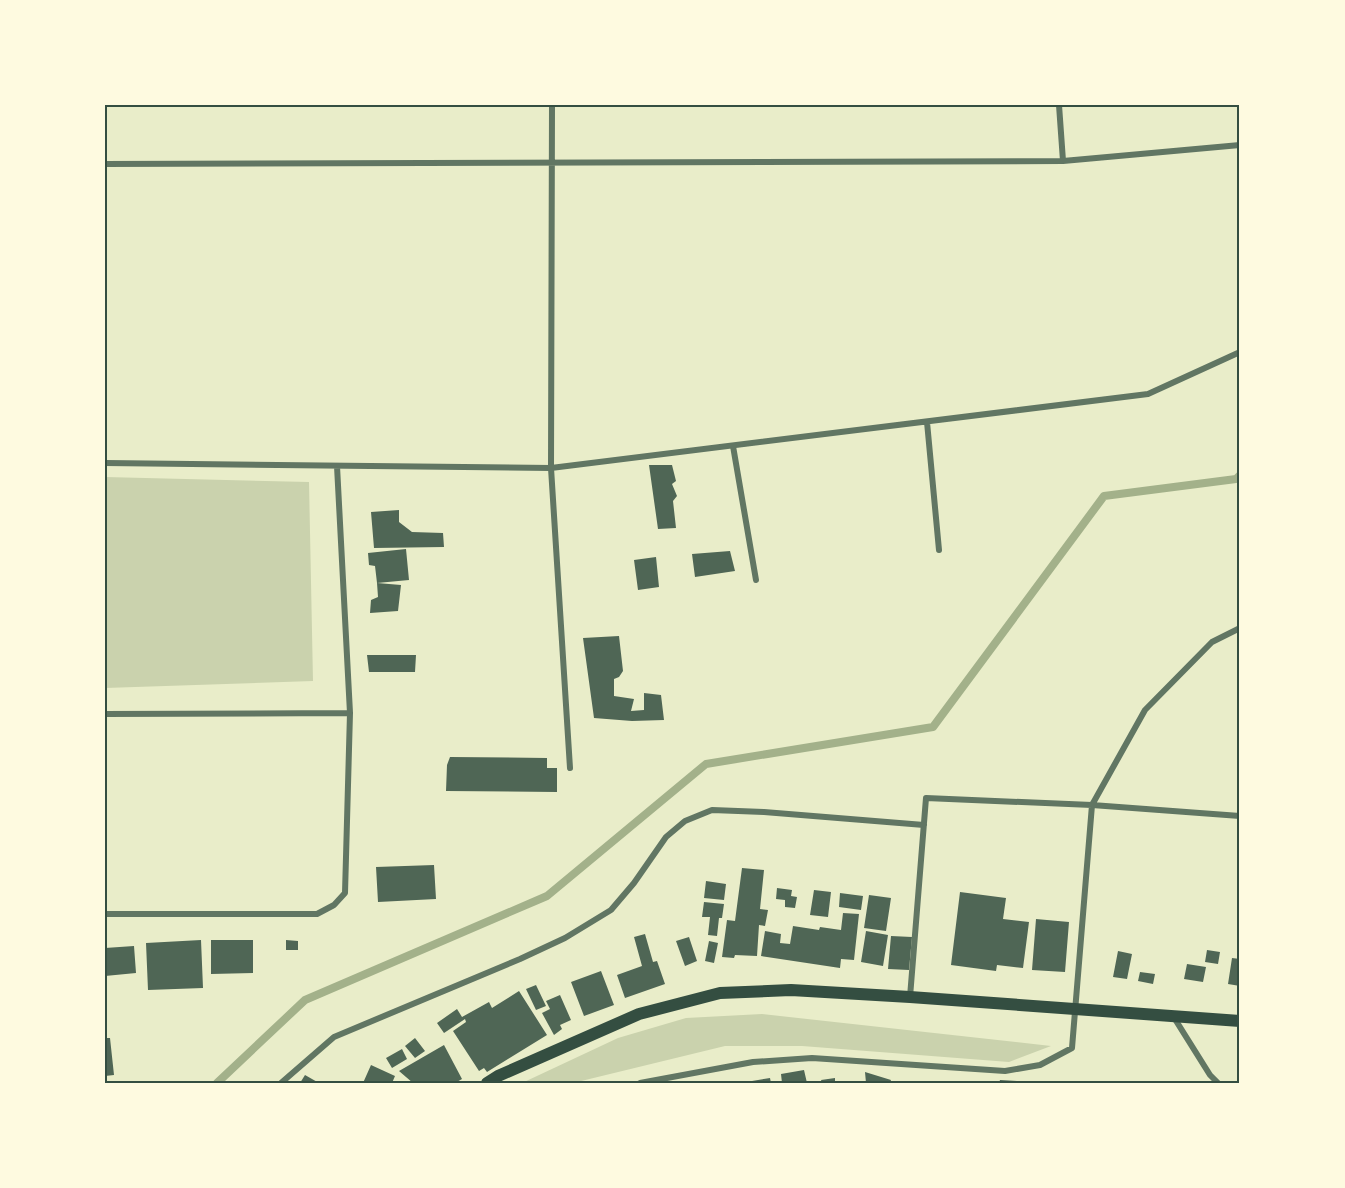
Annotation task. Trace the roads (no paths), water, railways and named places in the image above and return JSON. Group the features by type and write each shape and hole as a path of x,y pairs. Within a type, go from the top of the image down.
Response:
{"main road":[{"path":"488,1083 498,1076 639,1014 720,993 791,990 1240,1021"}],"street":[{"path":"552,105 551,468 570,768"},
{"path":"1059,105 1063,161"},
{"path":"105,164 1063,161 1240,145"},
{"path":"105,463 551,468 1148,394 1240,352"},
{"path":"927,422 939,550"},
{"path":"733,446 756,580"},
{"path":"105,914 317,914 334,905 345,892 350,713 337,466"},
{"path":"640,1083 753,1062 812,1058 1005,1071 1040,1065 1072,1048 1092,805 1146,710 1212,642 1240,628"},
{"path":"105,714 350,713"},
{"path":"910,997 926,798 1092,805 1240,816"},
{"path":"281,1083 334,1037 520,959 565,938 611,910 634,883 666,837 684,821 712,810 924,825"},
{"path":"1173,1016 1210,1076 1218,1083"}],"waterway":[{"path":"217,1083 305,1000 547,896 706,764 933,727 1104,496 1236,479 1240,475"}]}
